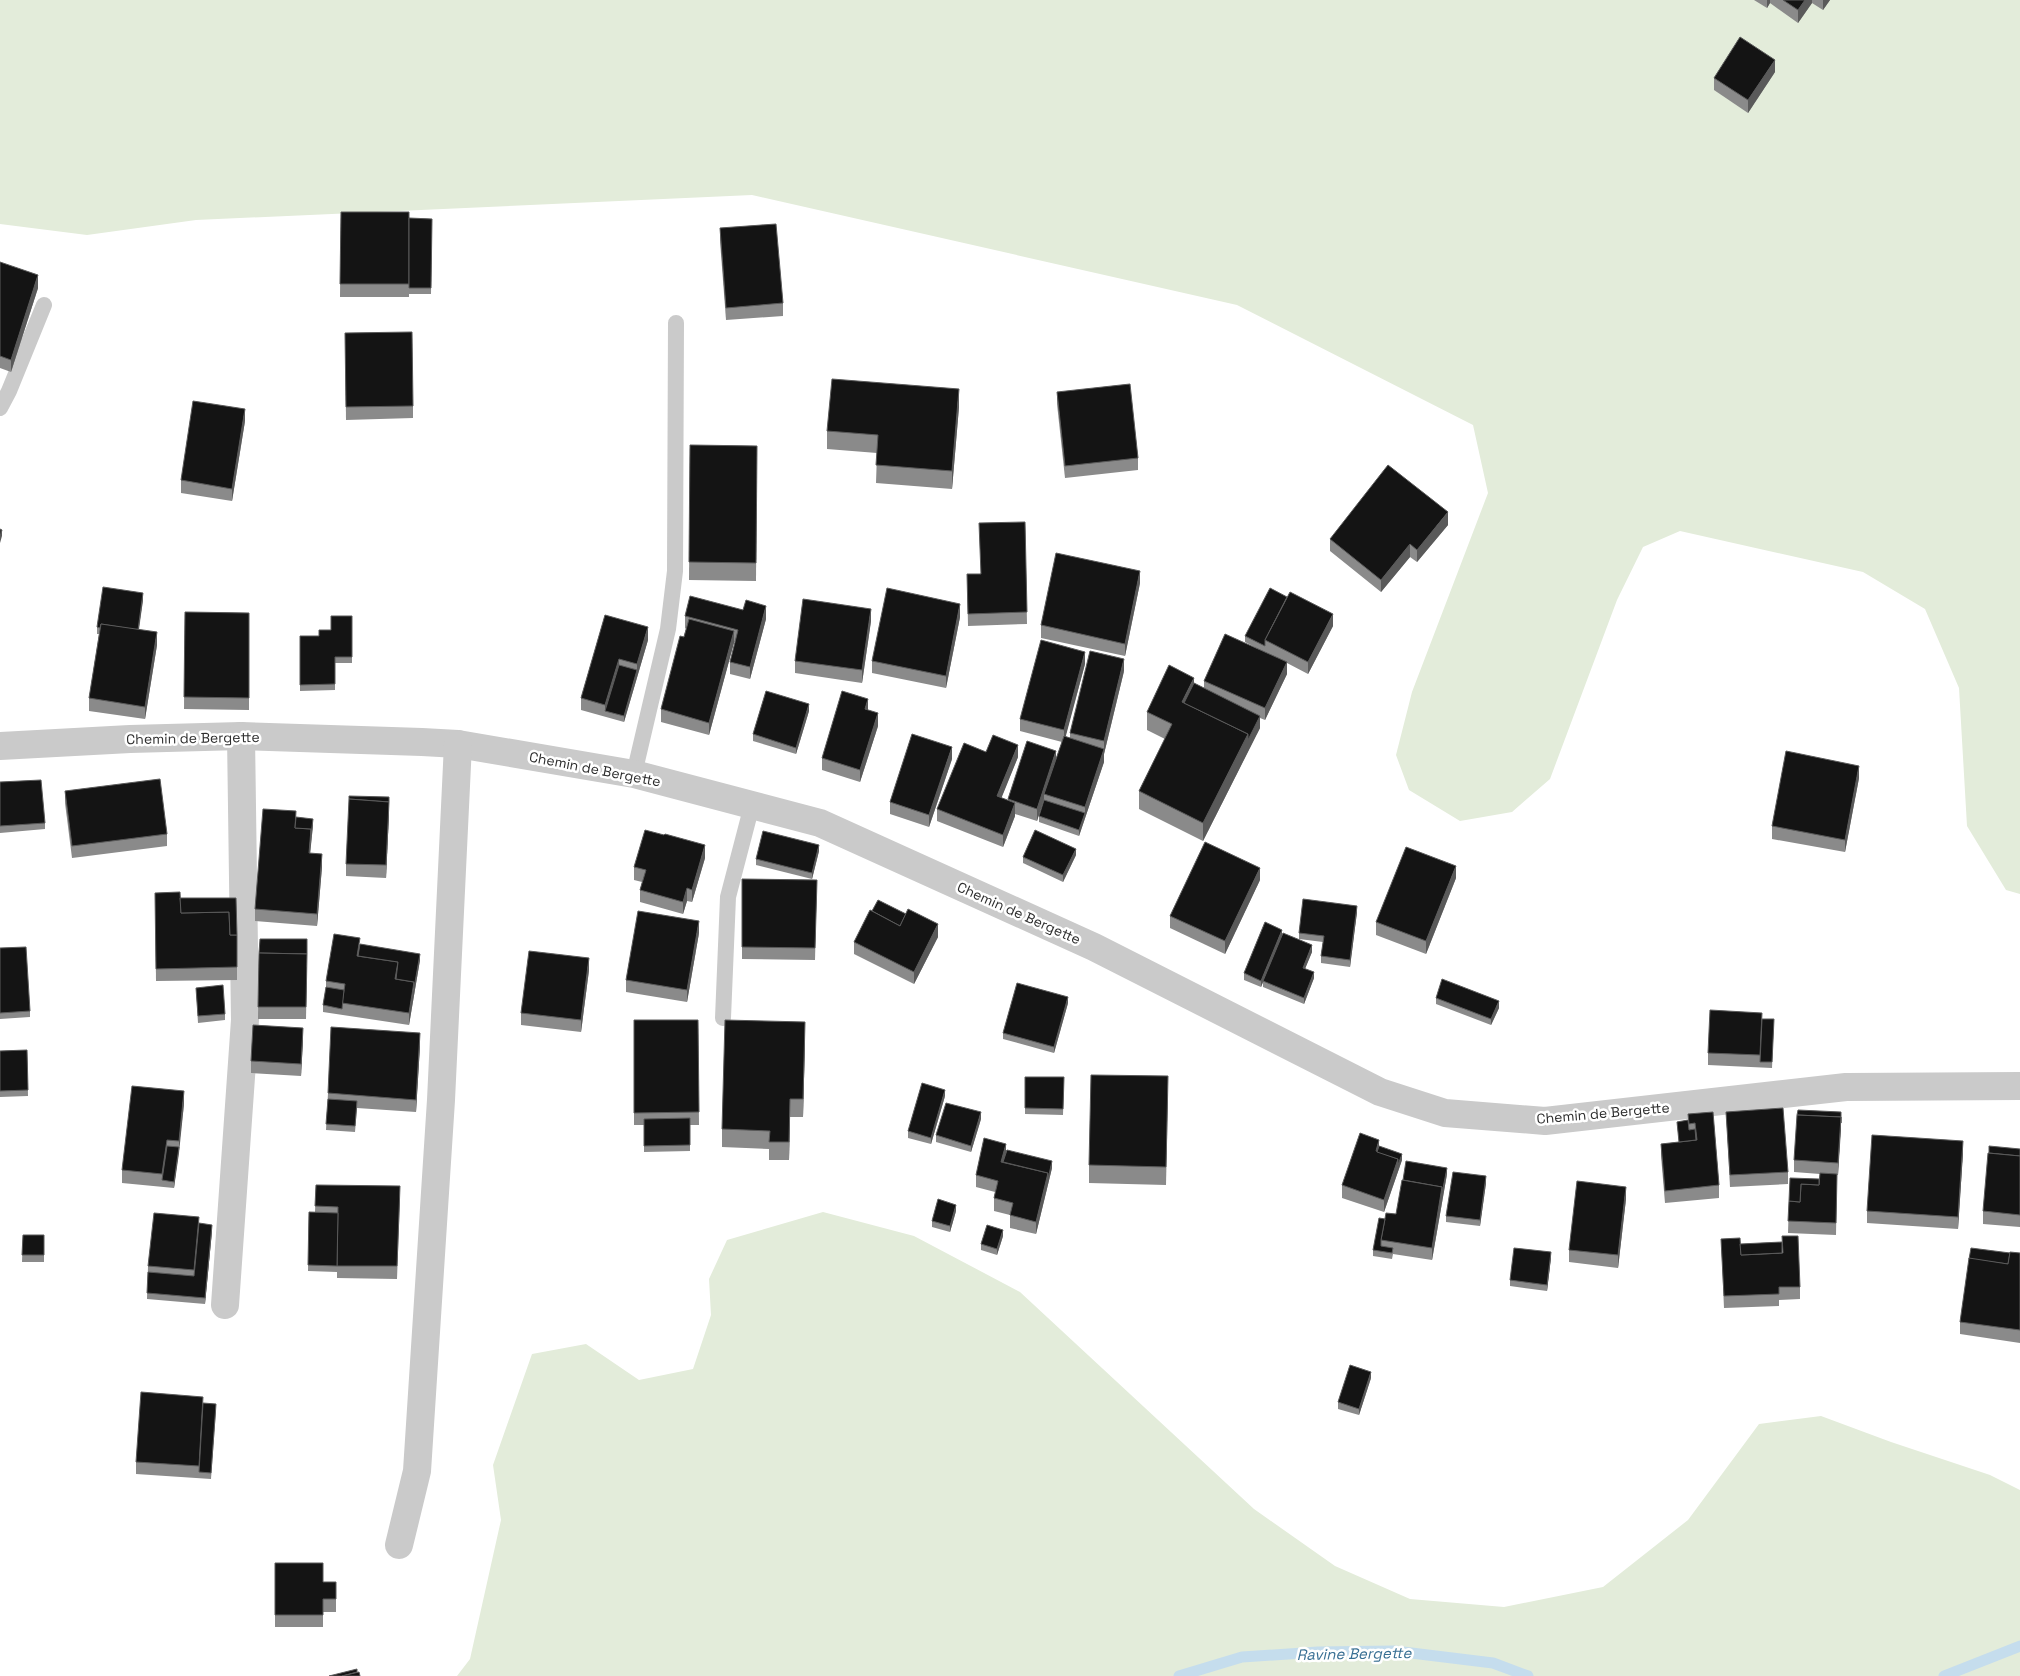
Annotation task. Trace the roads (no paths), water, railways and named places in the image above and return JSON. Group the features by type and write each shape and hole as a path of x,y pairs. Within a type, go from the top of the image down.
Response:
{"street":[{"name":"Chemin de Bergette","path":"0,746 130,739 241,736 458,744 634,774 820,823 1094,947 1380,1092 1445,1114 1545,1121 1846,1087 2020,1086"},
{"path":"226,1305 245,1020 241,736"},
{"path":"399,1545 417,1471 441,1100 458,744"}],"lane":[{"path":"0,408 9,391 44,305"},
{"path":"634,774 668,629 675,571 676,323"},
{"path":"723,1018 728,897 752,805"}],"waterway":[{"name":"Ravine Bergette","path":"1944,1676 2020,1646"},
{"name":"Ravine Bergette","path":"1179,1676 1242,1657 1318,1652 1395,1651 1493,1663 1528,1676"}]}
